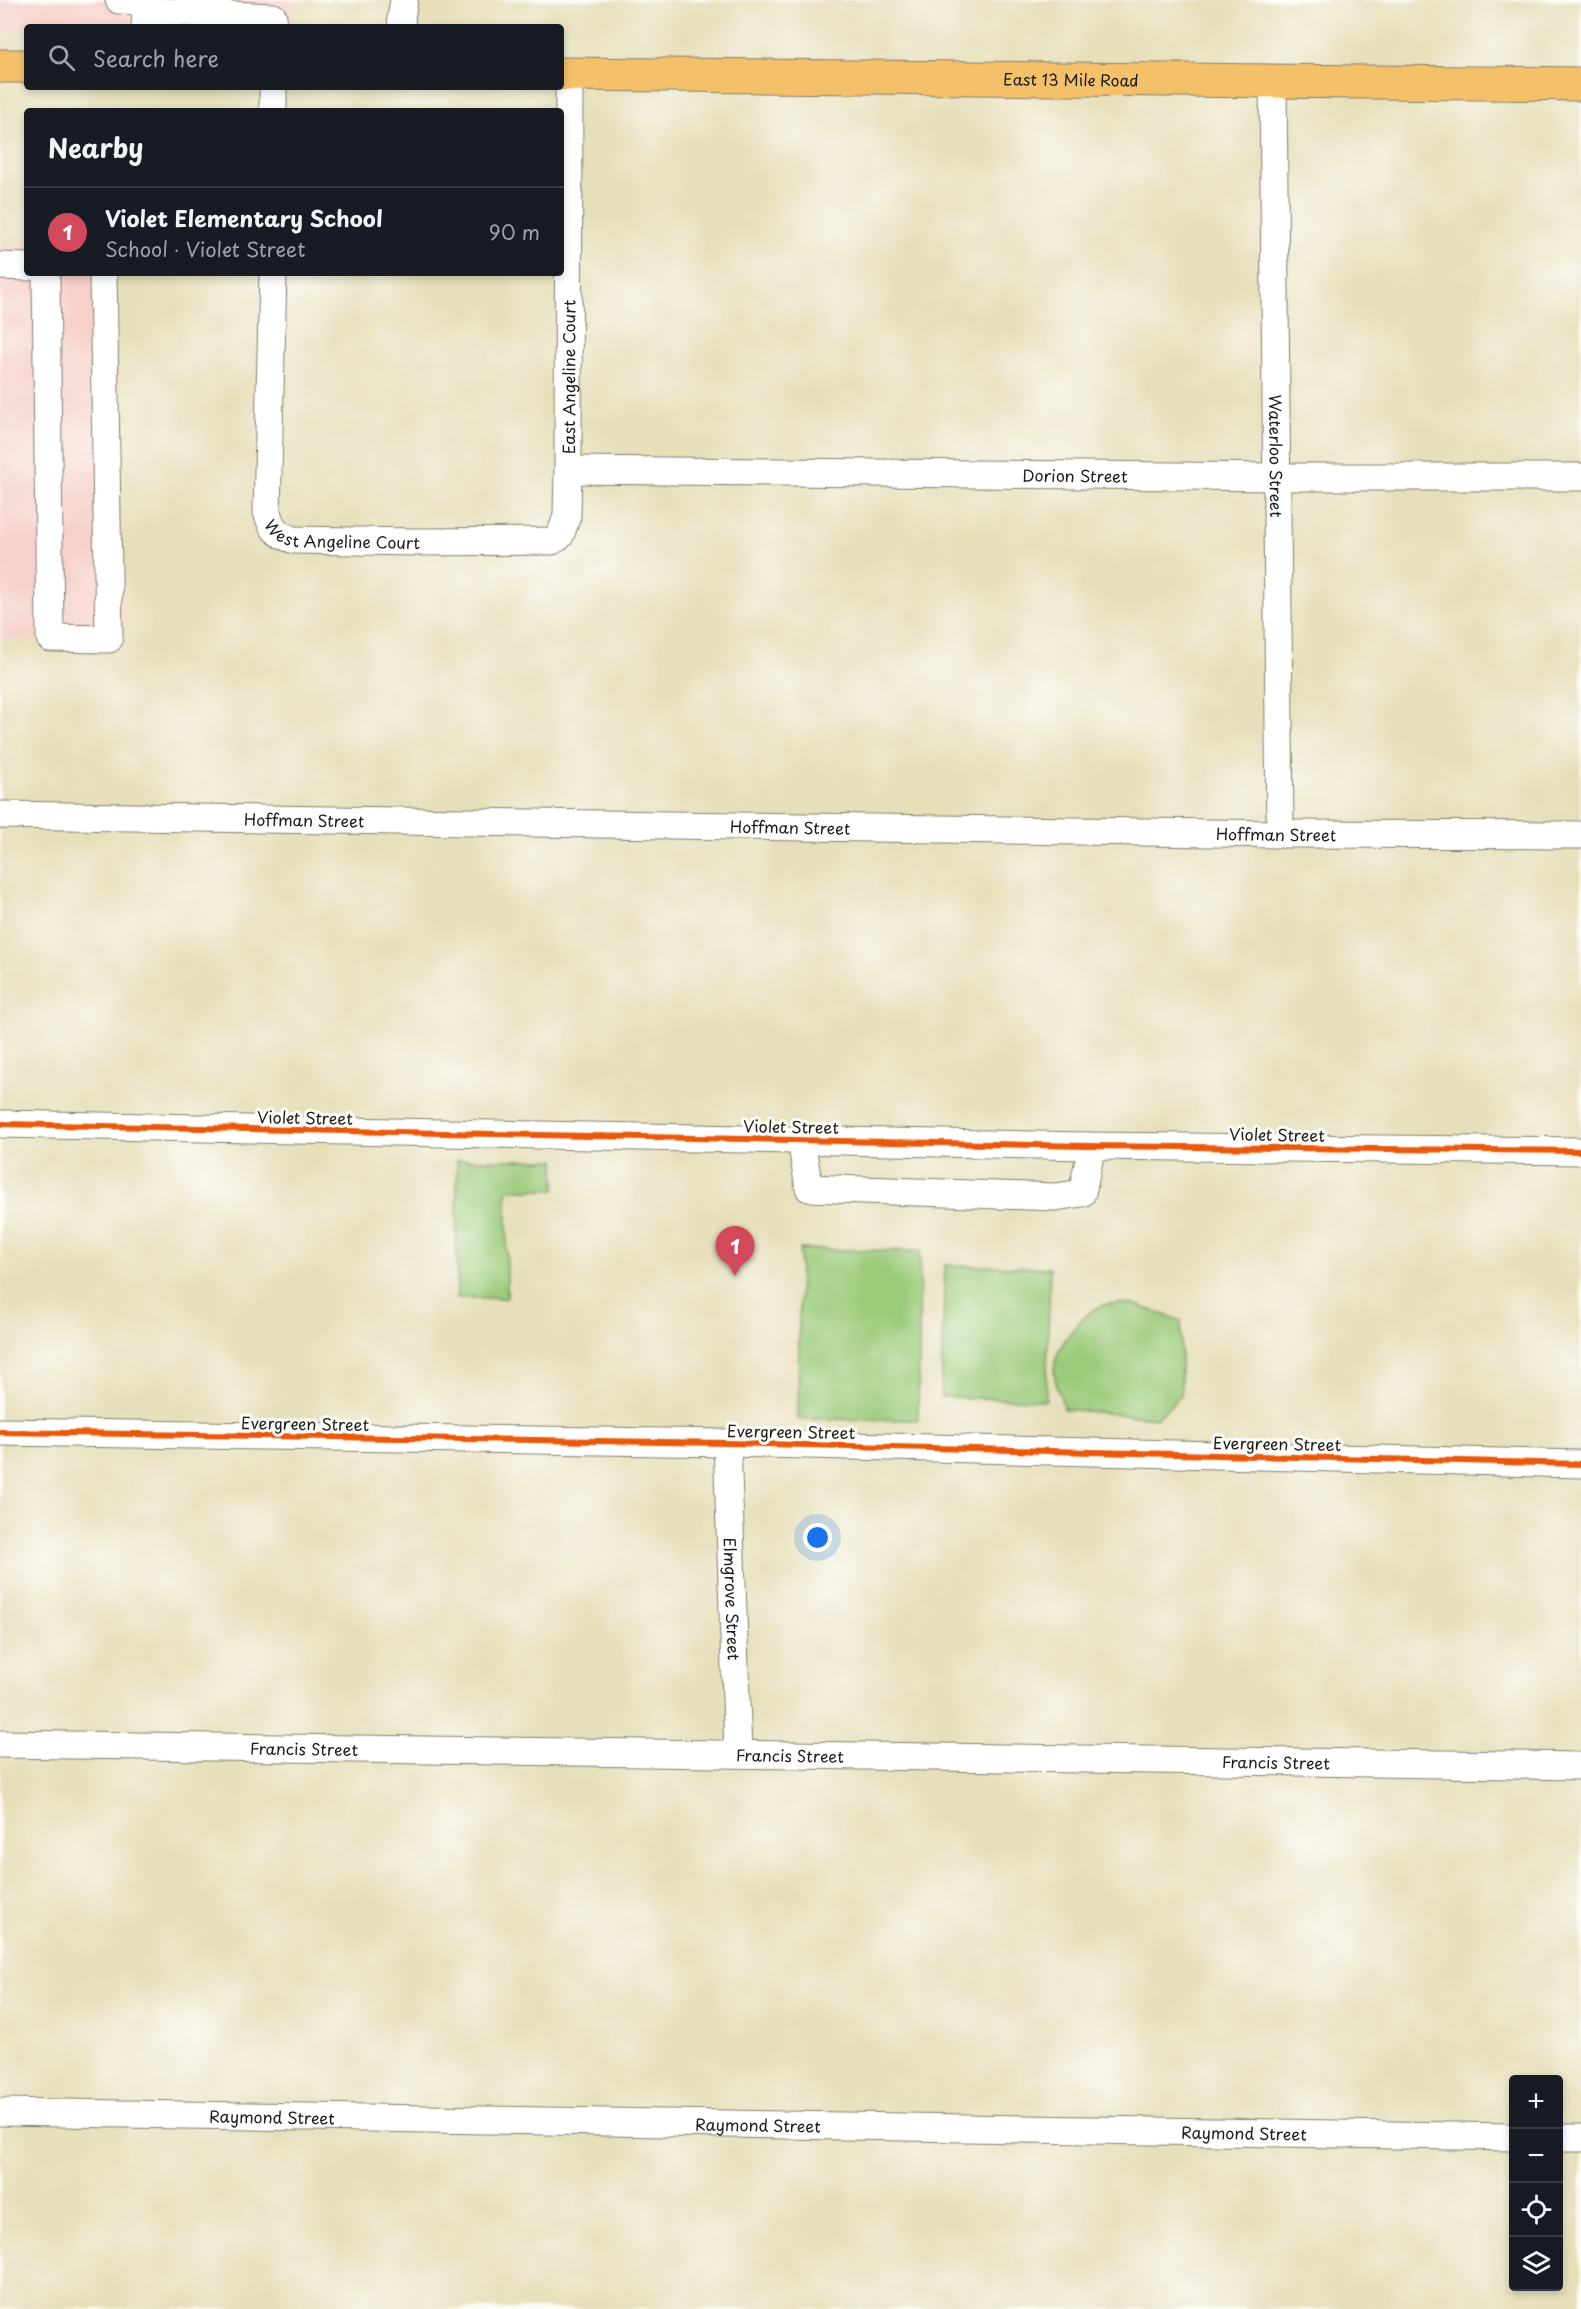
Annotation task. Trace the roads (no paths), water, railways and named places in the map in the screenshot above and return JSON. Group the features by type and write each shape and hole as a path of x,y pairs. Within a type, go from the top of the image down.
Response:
{"main road":[{"path":"0,66 24,66"},
{"name":"East 13 Mile Road","path":"565,74 1581,84"}],"street":[{"path":"119,0 138,0 145,19 274,15"},
{"path":"402,24 404,0"},
{"name":"East Angeline Court","path":"560,536 567,516 568,470 565,74"},
{"name":"Waterloo Street","path":"1273,80 1280,834"},
{"path":"273,90 273,108"},
{"path":"0,266 24,267"},
{"path":"46,276 50,638 109,639 103,276"},
{"name":"West Angeline Court","path":"273,276 267,512 272,529 279,535 294,540 552,541 560,536"},
{"name":"Dorion Street","path":"568,470 1276,477 1581,477"},
{"name":"Hoffman Street","path":"0,815 1280,834 1581,835"},
{"name":"Violet Street","path":"0,1124 1089,1146 1581,1151"},
{"path":"801,1140 809,1188 1055,1197 1082,1193 1089,1160 1089,1146"},
{"name":"Evergreen Street","path":"0,1432 727,1443 1581,1464"},
{"name":"Elmgrove Street","path":"727,1443 738,1753"},
{"name":"Francis Street","path":"0,1744 1581,1766"},
{"name":"Raymond Street","path":"0,2112 1509,2137"},
{"path":"1563,2138 1581,2138"}],"place":[{"name":"Violet Elementary School","path":"735,1276"}]}
